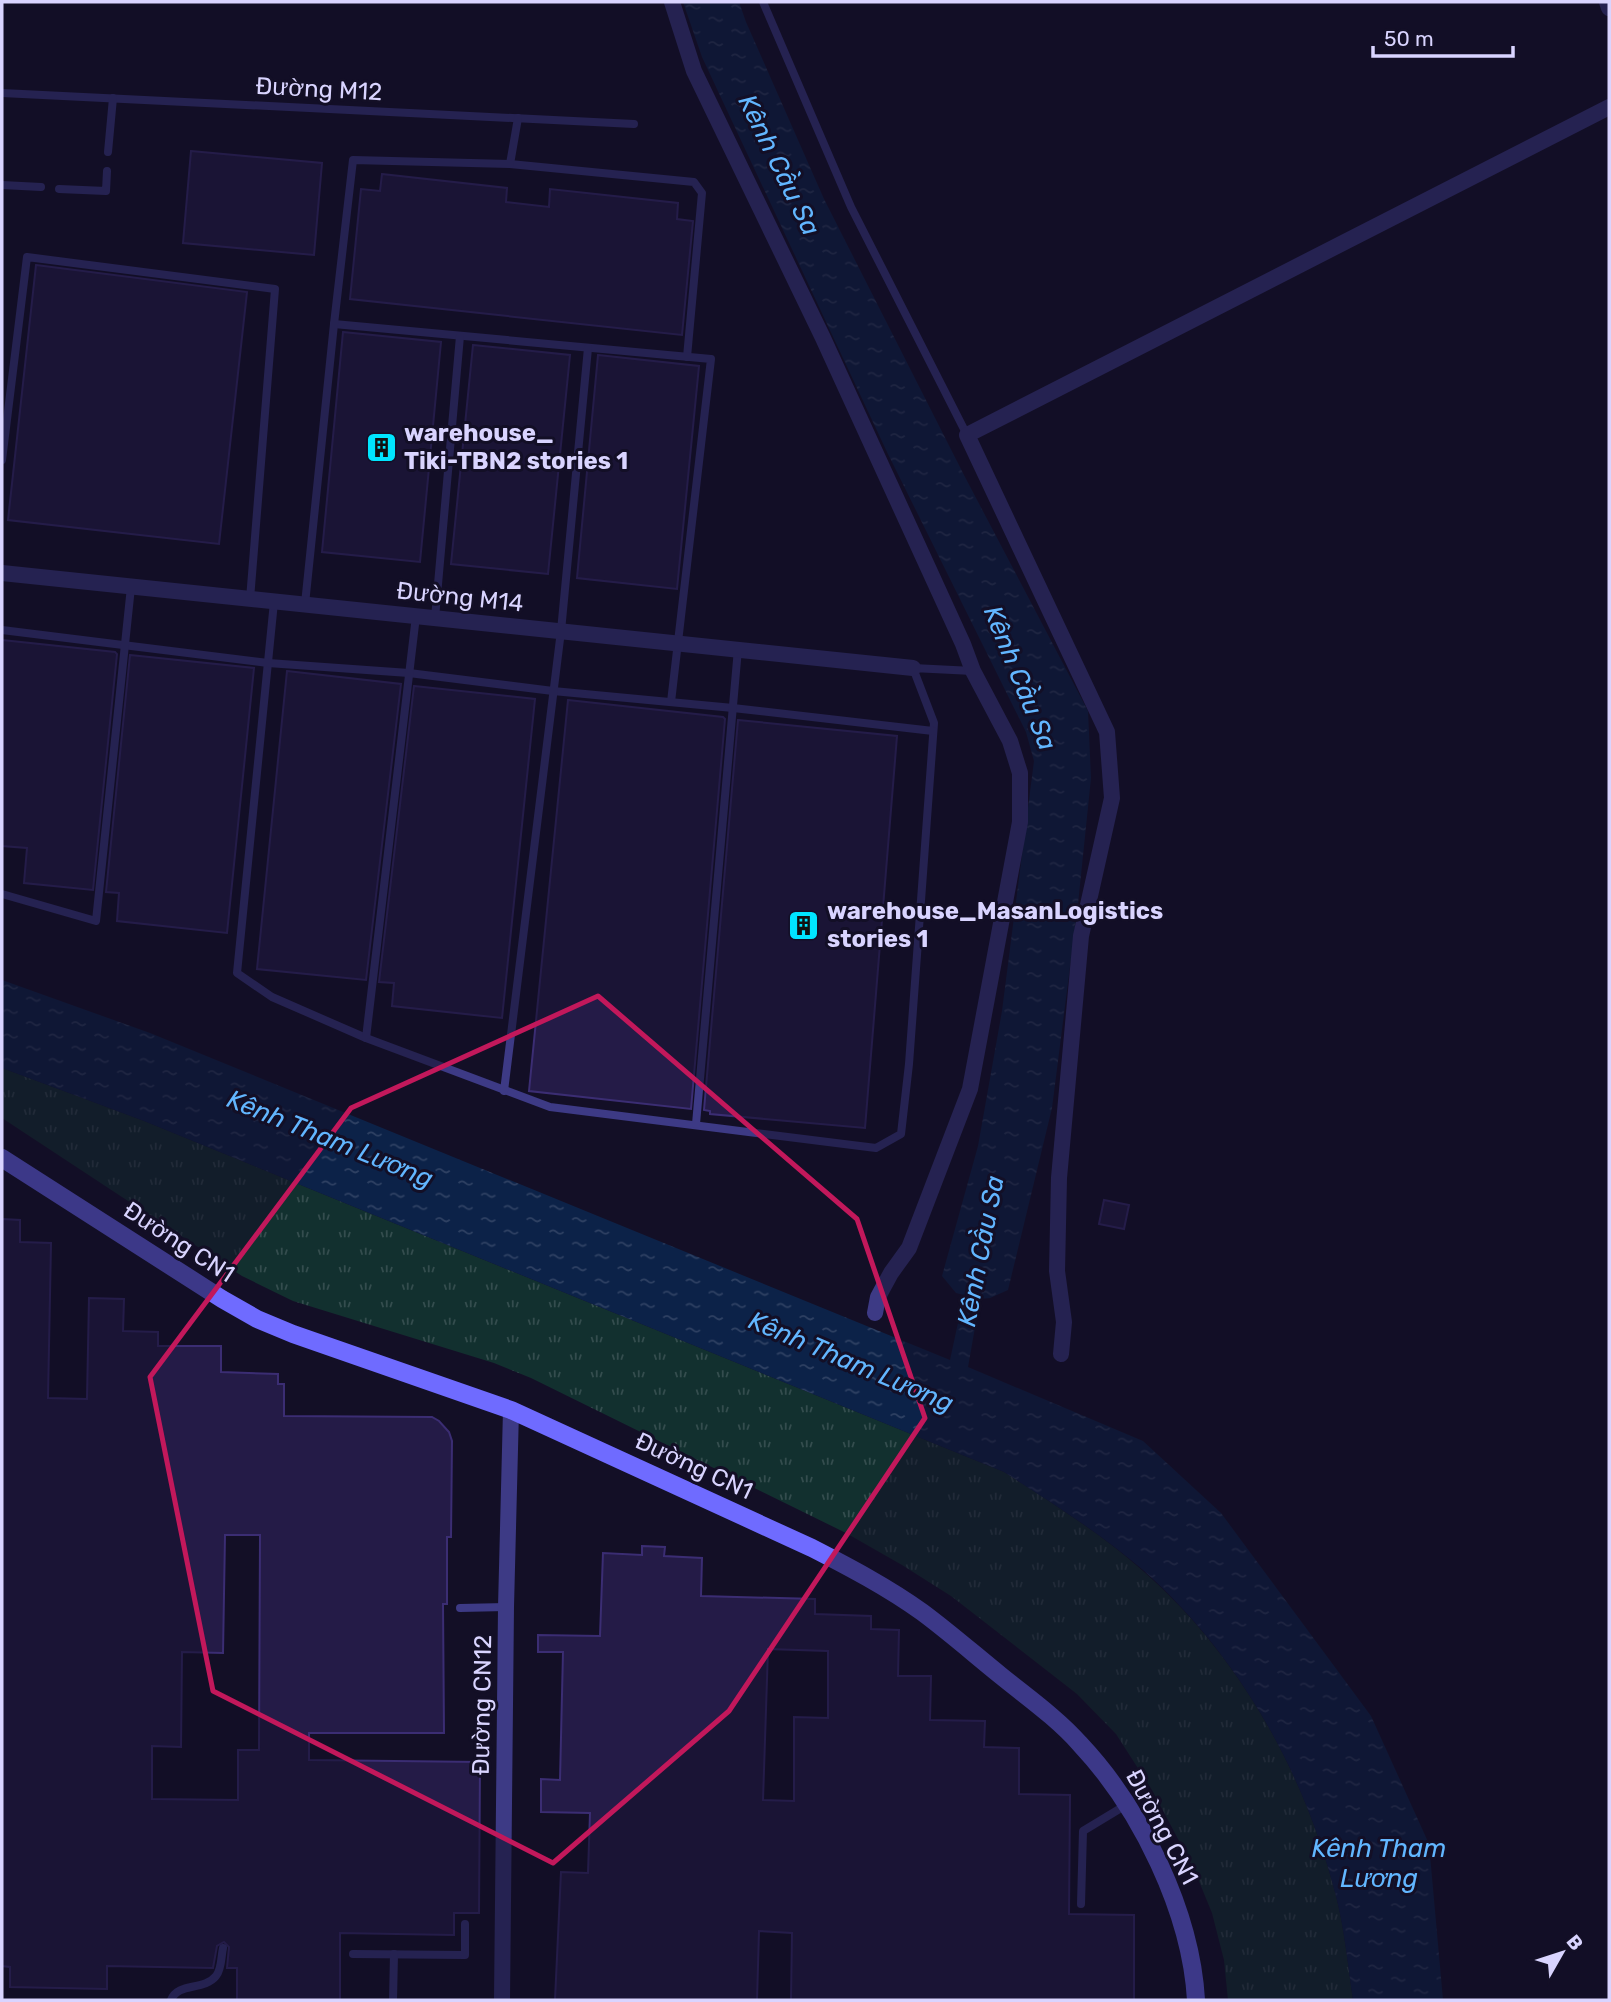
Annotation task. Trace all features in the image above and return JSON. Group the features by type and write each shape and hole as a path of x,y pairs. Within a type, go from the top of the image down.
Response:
{"street":[{"path":"672,2 694,71 823,338 973,671 1010,741 1020,773 1020,822 970,1089 909,1248 878,1297 875,1313"},
{"path":"1607,2 1609,8"},
{"path":"1061,1354 1064,1322 1057,1271 1059,1178 1081,936 1112,798 1107,732 967,435 1609,107"},
{"name":"Đường M14","path":"2,573 912,668"},
{"name":"Đường CN1","path":"2,1158 257,1319 511,1410 812,1548 894,1593 948,1632 1066,1730 1092,1756 1116,1788 1160,1866 1179,1914 1192,1958 1196,2000"},
{"name":"Đường CN12","path":"502,2000 511,1410"}],"lane":[{"path":"763,2 851,207 967,435"},
{"name":"Đường M12","path":"2,93 635,124"},
{"path":"108,152 113,98"},
{"path":"510,164 518,118"},
{"path":"305,604 353,160 510,164 694,183 702,193 687,357"},
{"path":"59,189 106,191 107,171"},
{"path":"2,185 41,187"},
{"path":"2,460 27,257 275,289 250,599"},
{"path":"334,324 711,359 671,702"},
{"path":"435,618 460,336"},
{"path":"504,1091 561,631 588,348"},
{"path":"2,894 96,921 131,587"},
{"path":"274,602 237,973 272,997 366,1038 550,1107 876,1148 901,1133 909,1064 934,723 912,668 973,671"},
{"path":"366,1038 416,615"},
{"path":"2,630 268,663 409,673 933,732"},
{"path":"696,1124 738,649"},
{"path":"460,1608 506,1607"},
{"path":"1081,1904 1083,1830 1126,1805"},
{"path":"353,1954 465,1955 465,1924"},
{"path":"171,2000 177,1991 216,1977 223,1948"},
{"path":"393,2000 394,1955"}],"highlighted area":[{"path":"598,996 857,1219 925,1418 729,1711 553,1863 213,1691 150,1377 351,1108"}],"green space":[{"path":"2,1068 144,1121 1004,1472 1075,1519 1127,1557 1178,1604 1239,1679 1265,1721 1288,1763 1324,1853 1340,1912 1353,2000 1228,2000 1224,1960 1212,1913 1194,1869 1152,1790 1116,1734 1077,1694 951,1596 846,1533 531,1378 494,1363 293,1301 242,1276 2,1118"}],"water":[{"name":"Kênh Tham Lương","path":"683,2 739,2 824,199 1088,711 1091,778 1052,1108 1008,1290 990,1298 980,1299 968,1367 1143,1441 1221,1513 1371,1716 1429,1844 1443,2000 1353,2000 1340,1912 1324,1853 1288,1763 1265,1720 1210,1640 1178,1604 1127,1556 1040,1495 1004,1472 144,1121 2,1068 2,980 150,1033 950,1360 964,1295 956,1293 942,1276 978,1146 1002,1011 1034,761 1026,732 887,452 702,57"}],"building":[{"path":"191,151 322,163 314,255 183,243"},
{"path":"382,174 507,188 506,202 549,207 550,189 678,203 677,219 693,221 682,335 350,299 361,189 380,191"},
{"path":"36,265 247,292 219,544 8,520"},
{"name":"warehouse_ Tiki-TBN2 stories 1","path":"343,332 441,342 420,562 322,552"},
{"path":"473,345 570,355 548,574 451,564"},
{"path":"598,355 699,366 677,589 577,578"},
{"path":"2,640 117,654 93,890 24,883 27,848 2,846"},
{"path":"130,655 254,668 227,933 117,921 119,893 106,892"},
{"path":"287,671 401,684 366,980 257,969"},
{"path":"414,686 535,699 502,1018 392,1006 394,983 379,982"},
{"path":"568,700 725,719 691,1109 529,1091"},
{"name":"warehouse_MasanLogistics stories 1","path":"738,720 897,736 865,1128 710,1114 710,1111 704,1110"},
{"path":"1104,1200 1129,1205 1124,1229 1099,1224"},
{"path":"2,1219 20,1220 20,1242 51,1243 48,1398 87,1399 89,1298 124,1299 123,1331 158,1332 158,1346 221,1346 221,1372 278,1374 278,1384 284,1384 284,1416 432,1417 449,1432 452,1441 451,1537 447,1537 447,1604 443,1604 444,1733 309,1733 309,1760 480,1762 479,1913 454,1913 454,1935 340,1933 340,2000 237,2000 237,1968 227,1968 229,1947 224,1942 217,1946 213,1968 107,1966 107,1989 10,1987 10,1967 2,1966","holes":["225,1535 260,1535 259,1750 238,1750 238,1800 152,1799 152,1746 181,1747 182,1652 223,1653"]},
{"path":"642,1546 665,1547 664,1556 702,1558 701,1596 815,1599 815,1614 871,1616 871,1629 899,1630 898,1676 931,1676 930,1720 985,1721 984,1747 1019,1748 1019,1794 1070,1795 1069,1914 1134,1915 1134,2000 791,2000 792,1933 759,1931 757,2000 555,2000 561,1872 588,1873 590,1813 541,1812 541,1779 560,1780 563,1652 538,1652 538,1635 600,1636 603,1553 642,1555","holes":["768,1649 828,1651 828,1718 794,1717 794,1801 763,1800"]}],"place":[{"name":"warehouse_ Tiki-TBN2 stories 1","path":"381,447"},
{"name":"warehouse_MasanLogistics stories 1","path":"804,925"}],"water label":[{"name":"Kênh Cầu Sa","path":"779,165"},
{"name":"Kênh Cầu Sa","path":"1020,678"},
{"name":"Kênh Cầu Sa","path":"981,1251"}]}
